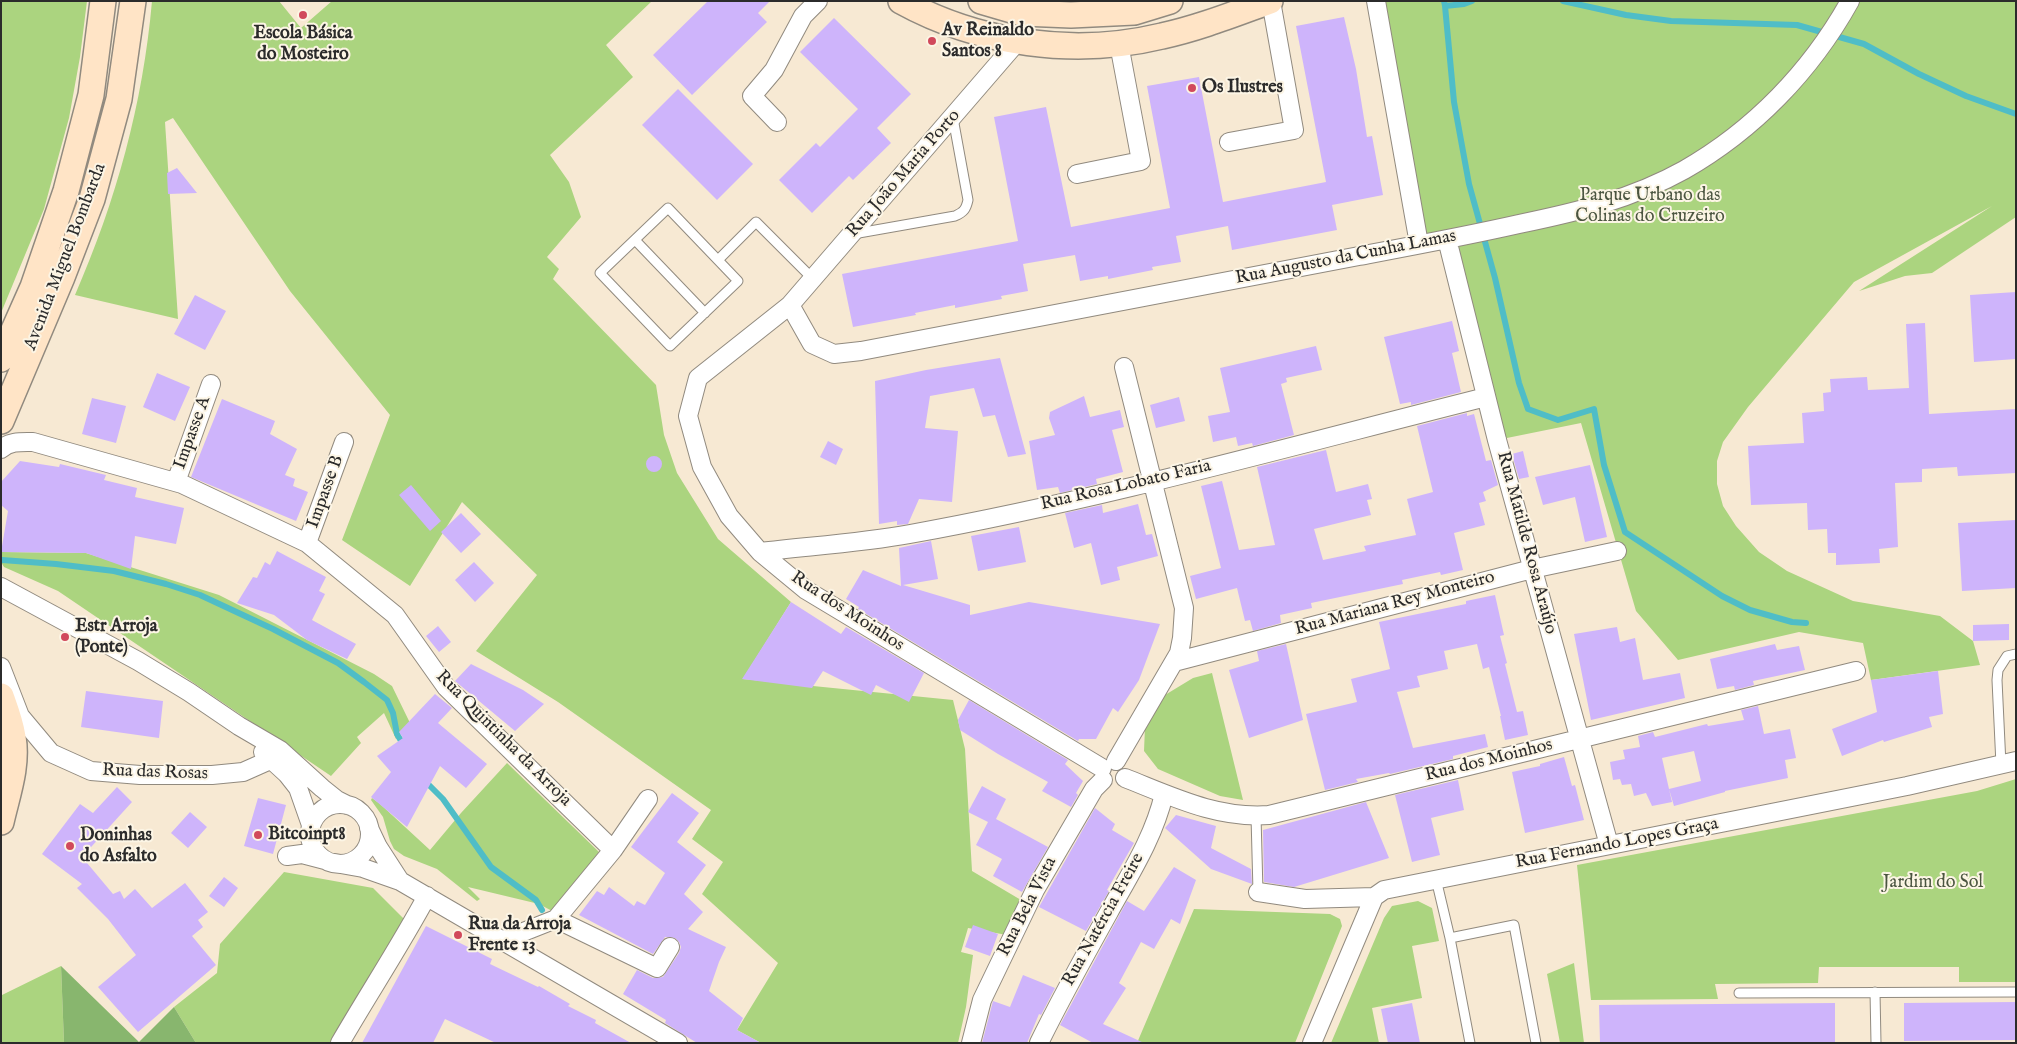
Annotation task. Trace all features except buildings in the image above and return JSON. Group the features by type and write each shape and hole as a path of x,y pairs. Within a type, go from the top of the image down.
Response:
{"main road":[{"name":"Avenida Miguel Bombarda","path":"1,421 44,292 90,95 103,1"},
{"name":"Avenida Miguel Bombarda","path":"1,359 44,292 92,199 119,99 133,1"},
{"path":"901,1 943,21 1016,42 1070,45 1119,44 1161,37 1270,1"},
{"path":"981,1 1022,13 1104,15 1134,7 1170,1"},
{"path":"1,696 11,725 15,751 12,777 1,822"}],"street":[{"path":"778,122 752,96 774,70 803,16 818,1"},
{"path":"1229,142 1294,130 1270,1"},
{"path":"1376,1 1419,244"},
{"name":"Rua Augusto da Cunha Lamas","path":"790,305 812,344 834,354 861,351 1447,239 1587,209 1614,201 1683,170 1728,142 1766,110 1814,58 1850,1"},
{"name":"Rua João Maria Porto","path":"790,305 953,118 1016,42"},
{"path":"1077,174 1141,161 1119,44"},
{"name":"Rua Matilde Rosa Araújo","path":"1447,239 1486,397 1609,845"},
{"name":"Rua dos Moinhos","path":"790,305 698,378 688,416 702,466 730,516 760,552 806,590 1107,770 1109,785 1116,785 1125,778 1164,794 1217,811 1241,816 1283,812 1856,671"},
{"name":"Rua Bela Vista","path":"970,1043 982,1000 1035,890 1092,792 1174,662 1182,646 1184,608 1151,482 1124,367"},
{"name":"Impasse A","path":"176,482 211,384"},
{"name":"Rua Rosa Lobato Faria","path":"760,552 908,535 1151,482 1486,397"},
{"name":"Rua Quintinha da Arroja","path":"1,450 7,444 33,442 176,482 307,543 395,615 446,687 613,850"},
{"name":"Impasse B","path":"307,543 344,442"},
{"name":"Rua Mariana Rey Monteiro","path":"1174,662 1532,569 1617,551"},
{"path":"1,587 138,661 280,750 337,800 361,813 378,847 400,881"},
{"name":"Rua das Rosas","path":"1,667 20,716 51,753 91,771 140,775 212,775 243,772 270,760"},
{"path":"239,726 270,760 287,774 298,788 310,830 312,845 318,854 330,862 350,861 363,852 367,845 369,828"},
{"name":"Rua Fernando Lopes Graça","path":"1374,898 1384,890 1897,788 2008,763"},
{"name":"Rua Natércia Freire","path":"1039,1043 1073,976 1142,853 1160,811 1164,794"},
{"path":"503,940 556,919 613,850 648,799"},
{"path":"347,805 338,804 323,809 315,816 304,842 287,856 302,854 330,862 363,868 400,881 678,1043"},
{"path":"1258,892 1306,899 1374,898 1312,1043"},
{"path":"340,1043 378,977 396,952 427,896"},
{"path":"556,919 657,968 670,947"}],"lane":[{"path":"852,234 963,213 967,207 968,200 953,118"},
{"path":"668,208 718,260 738,281 670,346 600,273 668,208"},
{"path":"718,260 756,222 813,279"},
{"path":"635,240 704,313"},
{"path":"2008,763 1998,670 2007,656 2016,654"},
{"path":"1256,816 1258,892"},
{"path":"1436,879 1450,938 1470,1043"},
{"path":"1450,938 1514,925 1536,1043"},
{"path":"1875,992 1876,1043"},
{"path":"1739,993 2016,992"}],"green space":[{"path":"1,1 87,1 80,57 69,118 44,209 1,313"},
{"path":"152,1 279,1 301,28 332,1 652,1 606,45 633,77 550,155 569,182 581,217 547,257 559,269 553,279 656,385 664,435 677,473 718,539 791,602 743,679 953,700 965,749 972,871 1021,900 1007,935 968,928 961,952 973,955 966,1007 958,1043 761,1043 737,1030 778,963 702,894 723,862 692,839 711,810 558,702 476,651 537,575 462,502 410,586 342,540 390,415 290,291 173,118 165,122 178,319 75,295 103,224 126,151 142,77"},
{"name":"Parque Urbano das Colinas do Cruzeiro","path":"1378,1 2016,1 2016,217 1932,273 1905,276 1859,291 1992,206 1854,282 1748,407 1723,442 1717,461 1717,484 1723,506 1736,526 1759,552 1787,571 1853,601 1940,616 1973,641 1980,665 1871,680 1863,643 1799,632 1678,660 1636,611 1581,423 1497,440 1447,239 1419,244"},
{"path":"1,552 86,553 219,595 374,674 392,686 410,723 396,739 384,713 357,737 361,743 331,776 58,591 4,567 1,562"},
{"path":"1212,673 1243,800 1220,796 1158,769 1144,751 1145,727 1165,695 1193,678"},
{"path":"507,763 599,852 554,912 539,904 468,887 480,899 477,901 437,869 404,856 394,849 383,817 371,800 372,798 379,803 430,850"},
{"name":"Jardim do Sol","path":"2016,779 2016,982 1959,982 1959,967 1819,967 1818,983 1715,984 1718,999 1591,1000 1577,865 1977,791"},
{"path":"284,872 373,888 405,920 333,1043 196,1043 174,1007 217,973 220,944"},
{"path":"1418,901 1432,908 1439,941 1412,946 1422,998 1372,1008 1379,1043 1331,1043 1384,918 1392,906"},
{"path":"1194,909 1330,914 1340,919 1342,926 1295,1043 1137,1043"},
{"path":"1574,963 1584,1043 1560,1043 1547,974"},
{"path":"61,966 64,1043 1,1043 2,995"},
{"path":"61,966 139,1042 174,1007 196,1043 64,1043"}],"waterway":[{"path":"1444,1 1445,6 1472,1"},
{"path":"1563,1 1626,15 1671,21 1797,25 1864,44 1919,74 1966,96 2016,114"},
{"path":"1445,6 1454,102 1469,184 1495,278 1519,383 1528,409 1558,420 1594,409 1604,465 1625,532 1722,596 1750,610 1792,622 1806,623"},
{"path":"2,560 114,571 200,595 273,629 338,663 364,682 387,700 393,713 397,734 404,746"},
{"path":"425,781 443,799 491,867 536,900 542,910"}],"place":[{"name":"Escola Básica do Mosteiro","path":"303,15"},
{"name":"Av Reinaldo Santos 8","path":"932,41"},
{"name":"Os Ilustres","path":"1192,88"},
{"name":"Estr Arroja (Ponte)","path":"65,637"},
{"name":"Bitcoinpt8","path":"258,835"},
{"name":"Doninhas do Asfalto","path":"70,846"},
{"name":"Rua da Arroja Frente 13","path":"458,935"}]}
